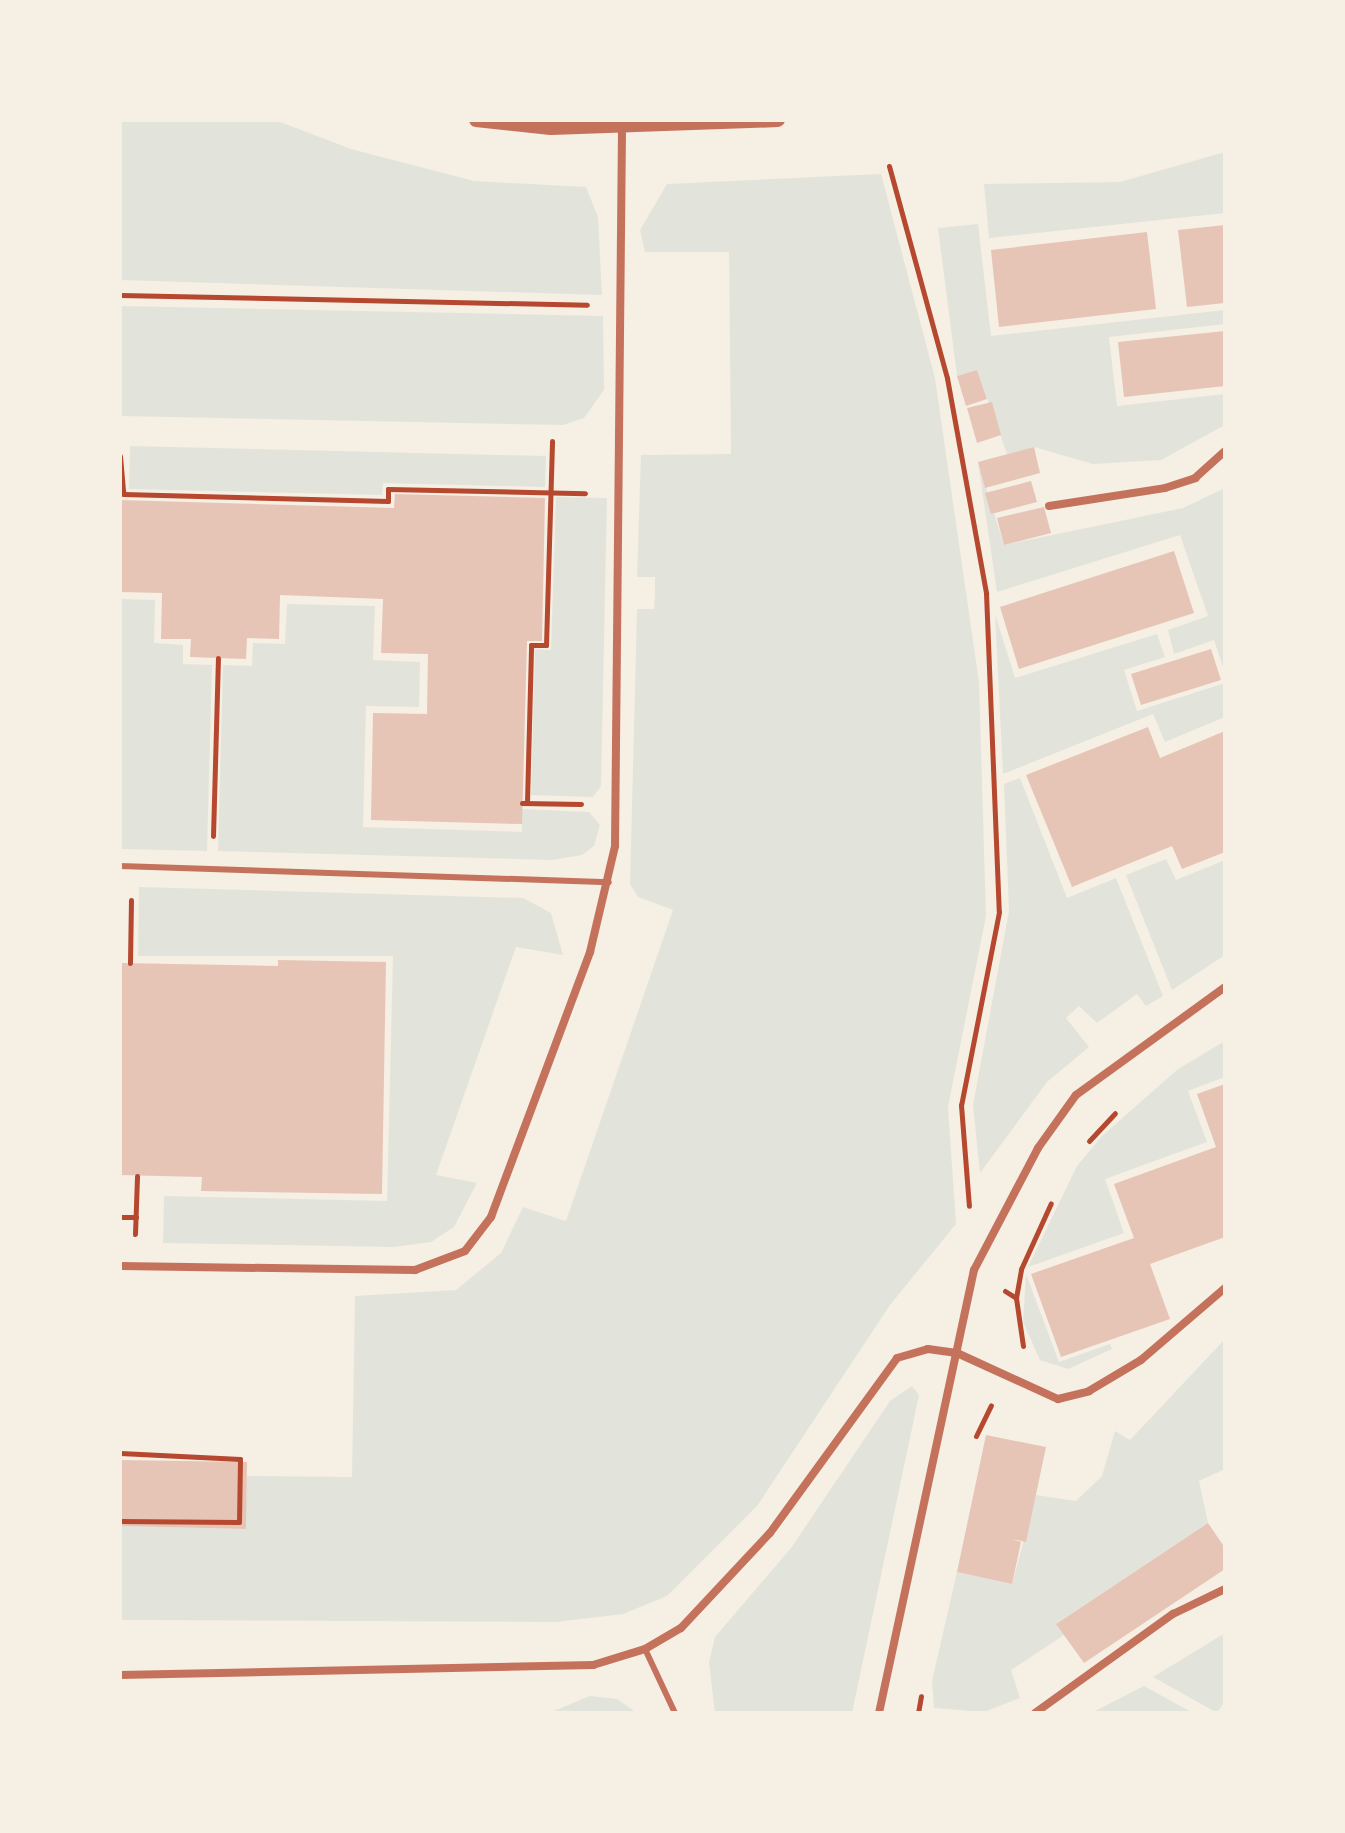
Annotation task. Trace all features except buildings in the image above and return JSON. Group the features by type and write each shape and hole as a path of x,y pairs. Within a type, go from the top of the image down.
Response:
{"street":[{"path":"484,121 622,128 778,120"},
{"path":"120,1266 415,1270 465,1251 500,1196 609,882 615,805 624,305 622,128"},
{"path":"1049,506 1165,488 1195,478 1225,451"},
{"path":"879,1713 974,1270 1038,1148 1069,1105 1108,1067 1225,987"},
{"path":"120,1675 593,1665 645,1649 681,1628 770,1533 897,1358 928,1349 957,1353 1058,1399 1089,1391 1141,1360 1225,1288"},
{"path":"1035,1713 1173,1614 1225,1589"}],"lane":[{"path":"120,866 609,882"},
{"path":"645,1649 675,1713"}],"path":[{"path":"889,166 947,378 986,593 999,912 961,1105"},
{"path":"120,295 624,305"},
{"path":"552,441 546,645 531,645 524,802 615,805"},
{"path":"120,456 123,494 388,501 388,489 593,493"},
{"path":"213,851 218,658"},
{"path":"130,963 132,867"},
{"path":"1079,1153 1123,1105"},
{"path":"135,1243 137,1176"},
{"path":"1029,1354 1022,1344 1016,1298 1021,1269 1058,1190"},
{"path":"120,1217 136,1217"},
{"path":"972,1448 1022,1344"},
{"path":"120,1453 240,1459 239,1522 120,1521"},
{"path":"918,1713 923,1686"}],"shaded area":[{"path":"120,120 275,120 351,149 474,181 586,187 598,217 602,295 120,280"},
{"path":"1225,152 1225,213 989,238 984,184 1120,182"},
{"path":"881,174 935,378 979,682 986,916 948,1107 956,1224 890,1305 757,1506 667,1596 623,1614 556,1622 120,1620 120,1526 245,1529 247,1476 352,1477 355,1296 456,1290 501,1253 523,1207 566,1221 673,910 638,897 630,884 637,609 654,609 655,594 655,577 637,577 641,455 731,454 729,252 645,252 640,230 667,184"},
{"path":"978,224 991,336 1225,310 1225,324 1109,337 1117,406 1225,394 1225,425 1161,460 1093,464 1034,447 1007,454 977,370 957,376 938,228"},
{"path":"120,306 603,316 604,390 584,418 563,425 120,416"},
{"path":"130,446 546,456 545,487 383,483 382,495 129,489"},
{"path":"978,462 1004,545 1183,508 1225,488 1225,673 1214,640 1174,654 1168,630 1208,616 1180,535 997,592"},
{"path":"556,497 607,498 601,786 593,797 531,795 535,649 551,650"},
{"path":"120,599 155,600 154,643 183,645 183,664 212,665 207,851 120,849"},
{"path":"287,604 375,606 373,660 420,662 419,707 366,706 363,827 522,832 522,809 589,812 600,825 594,846 582,855 552,860 218,851 223,665 252,666 253,643 285,644"},
{"path":"995,614 1015,678 1157,634 1165,657 1124,670 1137,711 1225,683 1225,717 1165,742 1153,714 1003,774"},
{"path":"1020,778 1067,898 1116,878 1163,996 1146,1006 1137,994 1097,1023 1079,1006 1066,1018 1089,1047 1047,1082 980,1173 973,1105 1009,911 1004,784"},
{"path":"1166,859 1176,880 1225,860 1225,955 1172,990 1126,875"},
{"path":"139,887 523,898 551,913 563,955 516,947 436,1175 477,1183 454,1227 431,1242 394,1247 163,1243 164,1196 387,1201 393,956 138,956"},
{"path":"1225,1041 1225,1077 1188,1091 1207,1142 1105,1179 1124,1233 1028,1267 1077,1166 1102,1136 1178,1069"},
{"path":"1026,1274 1059,1362 1110,1344 1112,1349 1068,1369 1040,1360 1023,1322"},
{"path":"1225,1339 1225,1469 1199,1481 1208,1523 1057,1623 1064,1635 1011,1670 1020,1698 984,1712 934,1708 932,1681 957,1572 1012,1584 1036,1495 1076,1501 1102,1476 1115,1431 1130,1440"},
{"path":"912,1386 919,1395 852,1713 715,1713 709,1662 715,1637 791,1548 890,1401"},
{"path":"1225,1633 1225,1701 1217,1713 1153,1677"},
{"path":"1144,1686 1193,1713 1091,1713"},
{"path":"590,1696 617,1699 637,1713 549,1713"}]}
